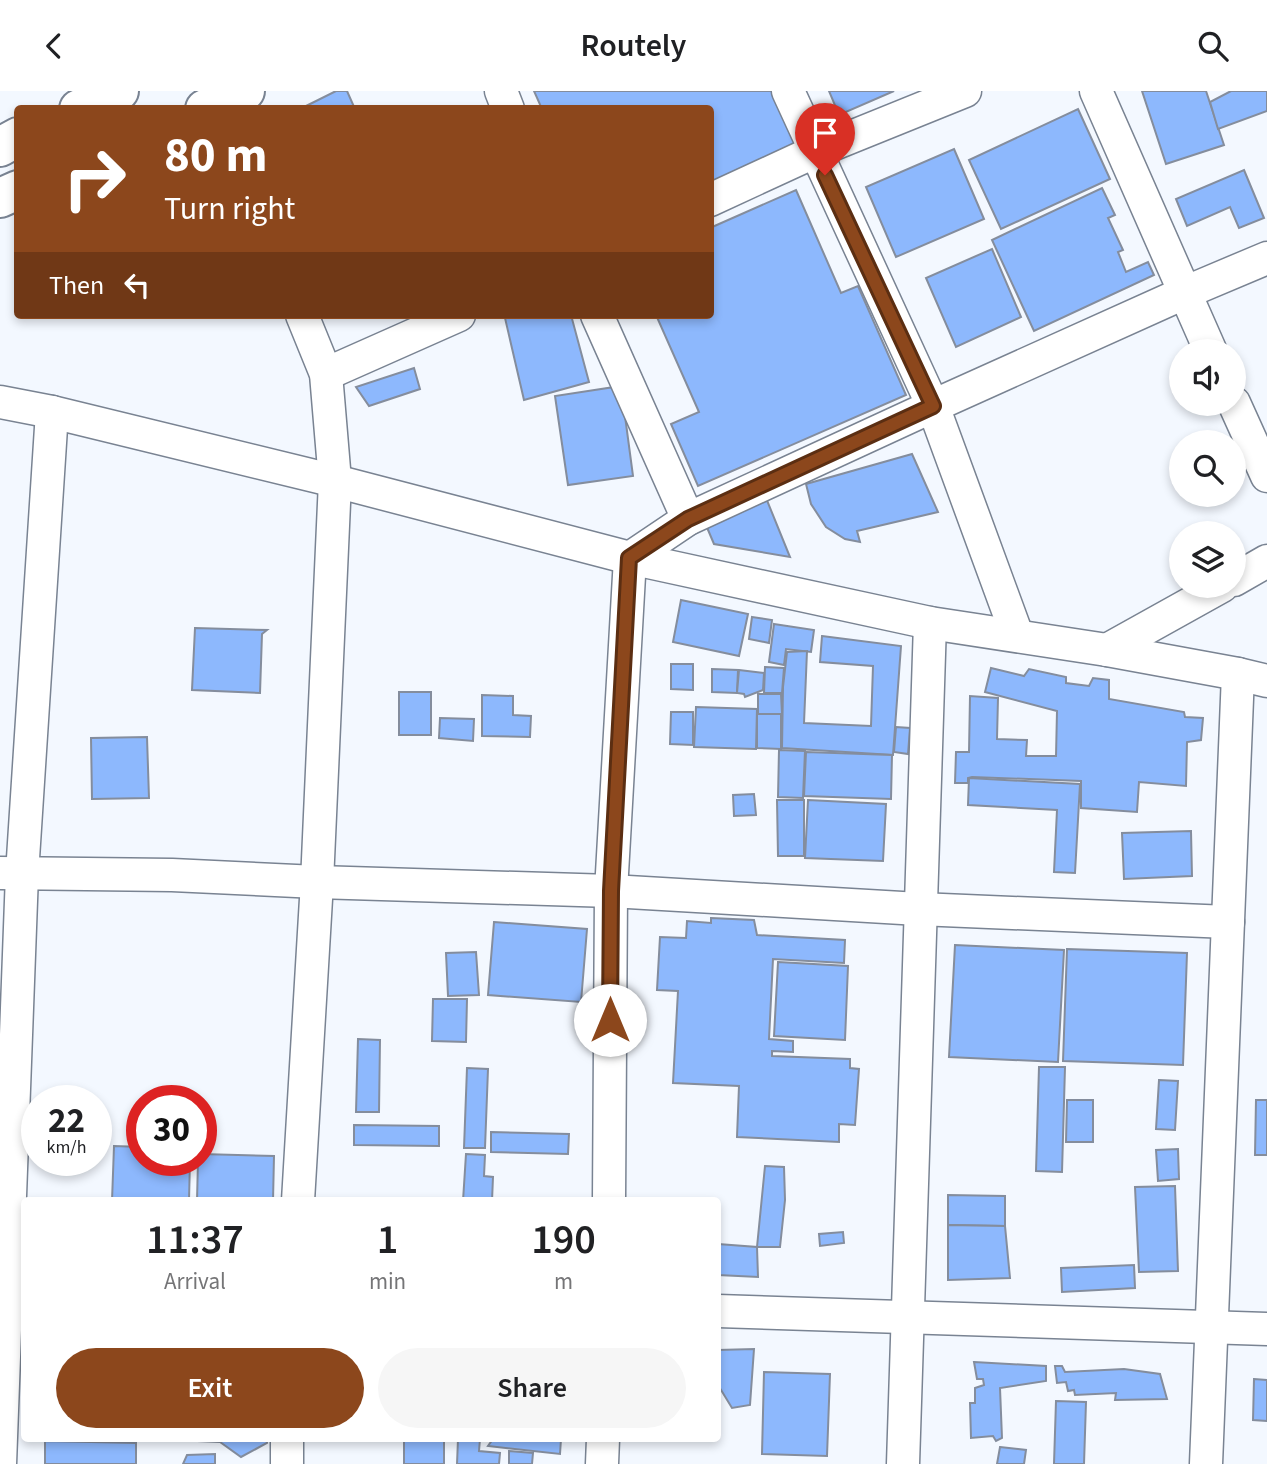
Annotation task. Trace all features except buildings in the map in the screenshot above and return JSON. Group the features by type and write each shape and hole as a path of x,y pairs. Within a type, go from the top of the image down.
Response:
{"street":[{"path":"88,105 119,91"},
{"path":"788,91 933,406 1017,635"},
{"path":"714,198 814,152 965,91"},
{"path":"1096,91 1205,339"},
{"path":"629,558 688,519 933,406 1267,258"},
{"path":"298,1197 317,883 335,481 327,374 304,319"},
{"path":"327,374 450,319"},
{"path":"599,319 688,519"},
{"path":"0,402 52,412 335,481 629,558 930,623 1107,650 1252,677 1228,922 1206,1464"},
{"path":"0,1464 11,1289 11,874 52,412"},
{"path":"1240,416 1267,476"},
{"path":"609,1197 611,891 629,558"},
{"path":"1246,573 1267,561"},
{"path":"1107,650 1200,598"},
{"path":"903,1464 930,623"},
{"path":"11,874 172,875 317,883 611,891 919,909 1228,922"},
{"path":"721,1311 1267,1329"},
{"path":"287,1442 287,1464"},
{"path":"602,1464 603,1442"}],"route":[{"path":"610,1020 611,891 629,558 688,519 933,406 825,175"}]}
